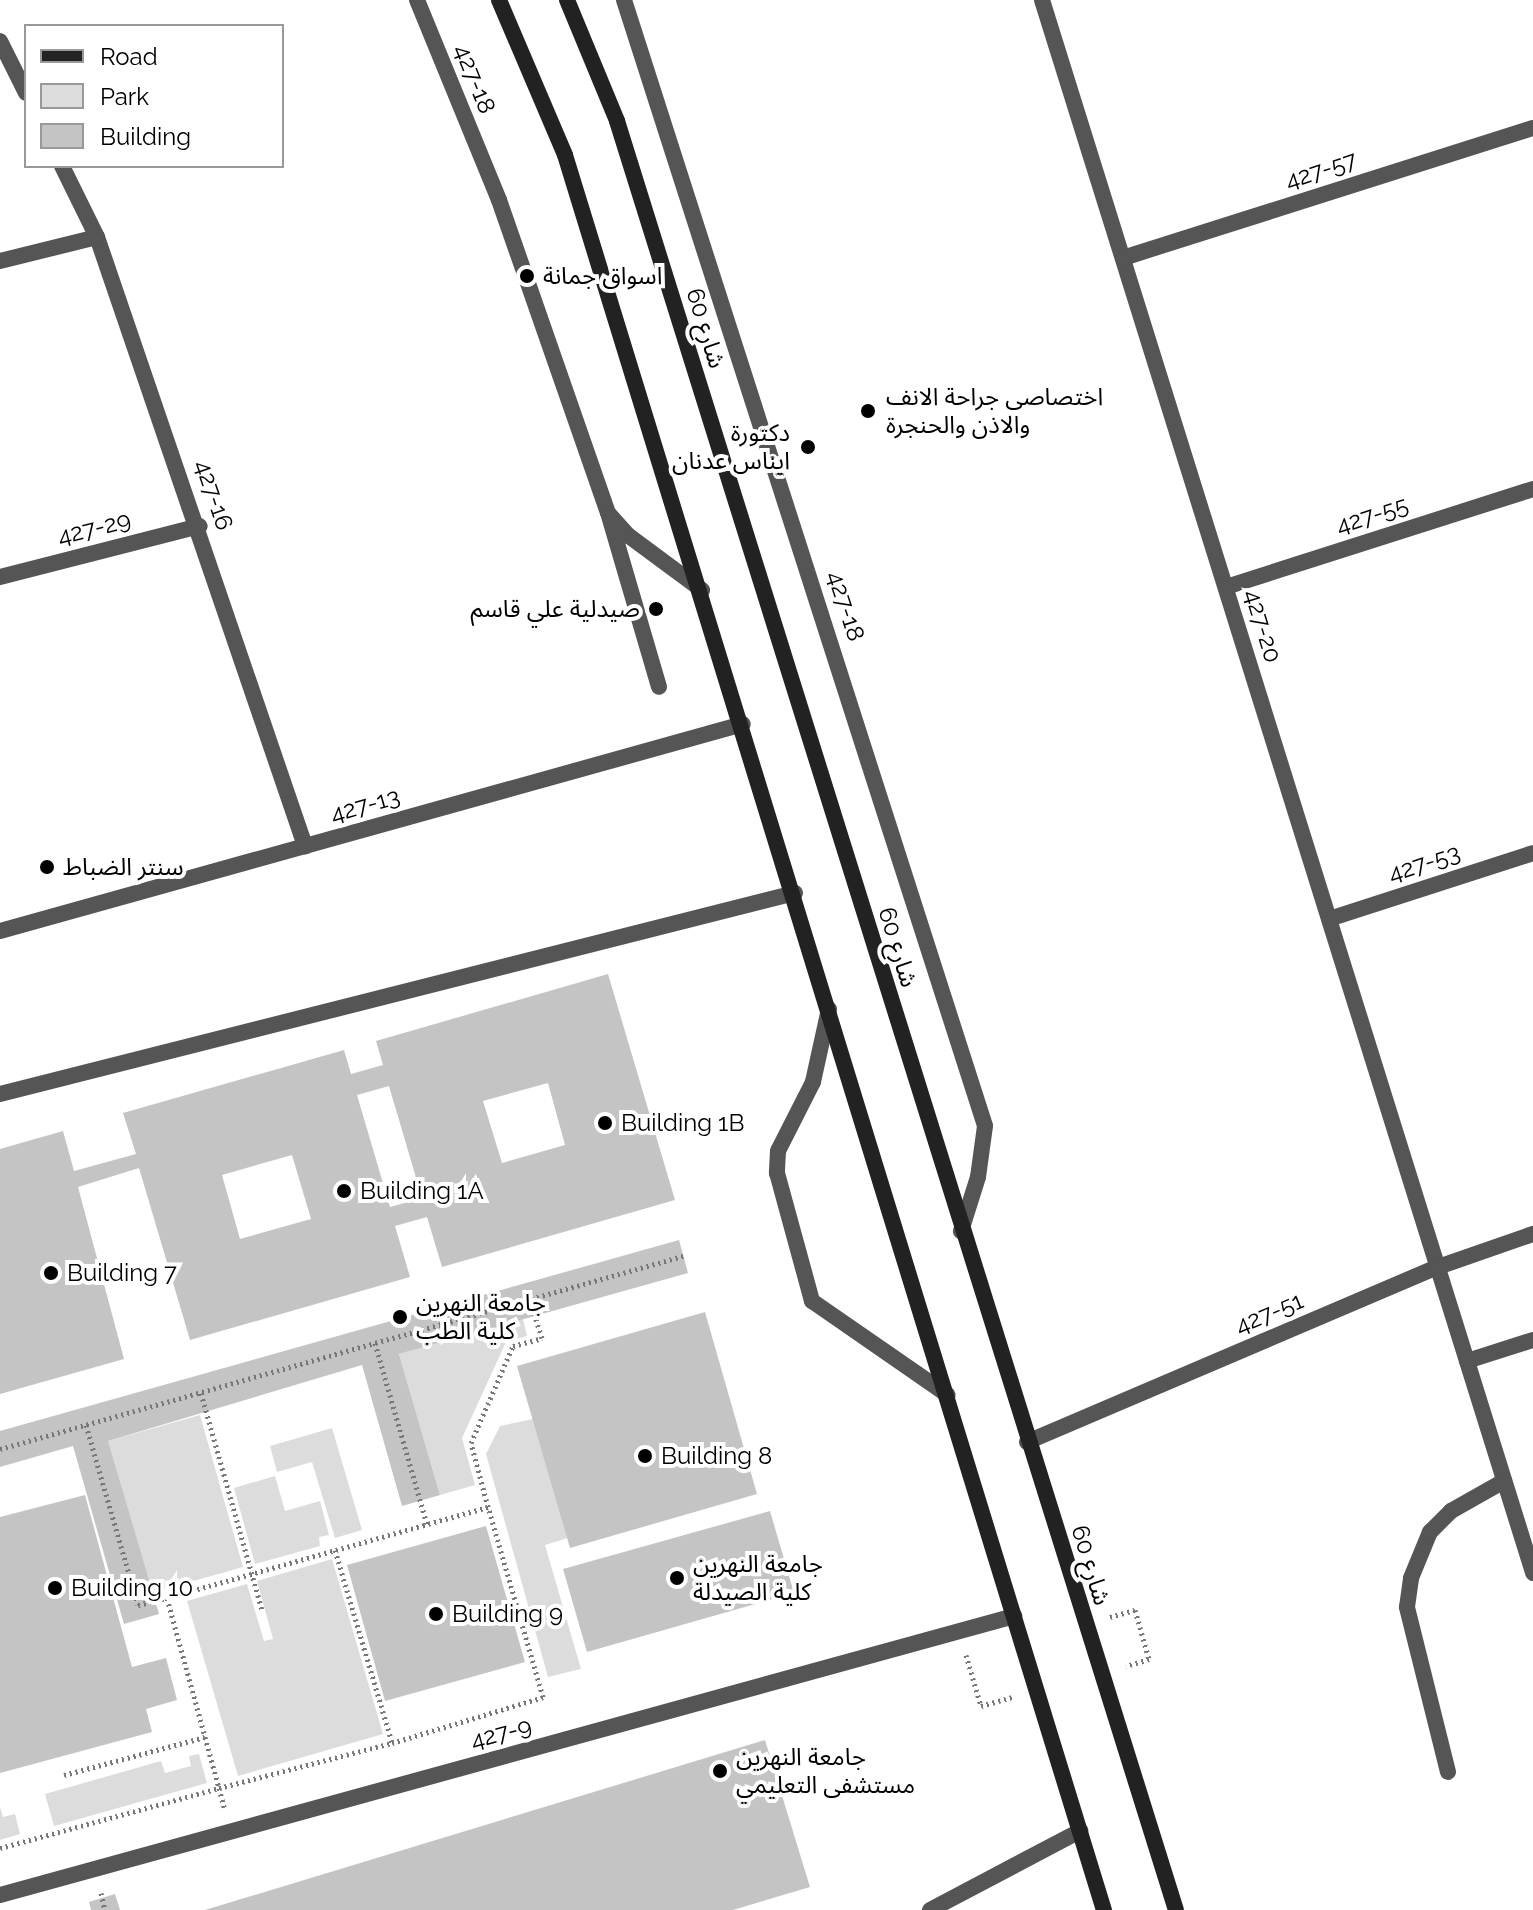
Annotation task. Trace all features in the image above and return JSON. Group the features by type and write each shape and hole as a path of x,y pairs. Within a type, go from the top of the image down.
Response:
{"street":[{"name":"427-18","path":"417,0 499,200 608,513 629,536 702,590"},
{"path":"499,0 565,155 702,590 1104,1910"},
{"name":"شارع 60","path":"567,0 617,121 961,1231 1176,1910"},
{"name":"427-18","path":"624,0 985,1126 978,1177 961,1231"},
{"name":"427-20","path":"1042,0 1532,1569"},
{"path":"0,41 24,89"},
{"name":"427-57","path":"1123,258 1533,128"},
{"name":"427-16","path":"63,168 97,237 200,526 305,846"},
{"path":"0,261 97,237"},
{"name":"427-55","path":"1226,587 1533,489"},
{"path":"608,513 659,687"},
{"name":"427-29","path":"0,577 200,526"},
{"name":"427-13","path":"0,931 743,724"},
{"name":"427-53","path":"1329,919 1533,853"},
{"path":"0,1094 795,893"},
{"path":"830,1008 813,1082 778,1151 777,1173 812,1301 948,1395"},
{"name":"427-51","path":"1027,1442 1438,1267 1533,1234"},
{"path":"1467,1361 1533,1340"},
{"path":"1448,1772 1407,1607 1411,1578 1430,1532 1451,1511 1504,1481"},
{"name":"427-9","path":"0,1895 1014,1616"},
{"path":"930,1910 1080,1831"}],"path":[{"path":"0,1449 683,1256"},
{"path":"0,1848 392,1743 543,1697 471,1443 513,1346 542,1338 530,1300"},
{"path":"375,1343 427,1524"},
{"path":"201,1393 262,1610"},
{"path":"86,1425 138,1605 488,1507"},
{"path":"335,1550 392,1743"},
{"path":"167,1598 230,1832"},
{"path":"1119,1668 1149,1659 1135,1610"},
{"path":"966,1652 981,1706 1027,1693"},
{"path":"64,1775 205,1737"}],"green space":[{"path":"523,1319 527,1336 506,1342 462,1438 475,1485 440,1495 399,1354"},
{"path":"200,1415 243,1567 151,1593 108,1441"},
{"path":"533,1419 568,1538 545,1545 581,1669 548,1677 486,1454 500,1426"},
{"path":"332,1428 362,1530 335,1538 312,1462 277,1472 270,1446"},
{"path":"275,1476 285,1511 320,1501 329,1535 319,1537 320,1546 255,1564 234,1488"},
{"path":"332,1559 383,1734 238,1776 187,1601 247,1584 264,1641 273,1639 257,1581"},
{"path":"199,1754 207,1783 54,1826 45,1794 161,1761 165,1773 191,1766 189,1756"},
{"path":"0,1807 3,1817 15,1814 20,1834 0,1840"}],"building":[{"path":"608,974 675,1200 442,1267 427,1217 395,1226 410,1277 190,1340 139,1168 78,1187 124,1359 0,1394 0,1149 63,1131 74,1171 136,1154 123,1113 344,1050 351,1074 383,1065 376,1041","holes":["548,1083 565,1145 502,1163 483,1101","389,1086 422,1198 390,1207 357,1095","292,1155 311,1219 240,1239 222,1175"]},
{"path":"679,1240 688,1273 399,1354 440,1495 402,1506 362,1365 108,1441 159,1614 124,1624 73,1446 0,1467 0,1431"},
{"name":"Building 8","path":"705,1312 757,1494 570,1548 517,1366"},
{"name":"Building 10","path":"85,1495 132,1667 166,1658 177,1700 146,1709 152,1732 0,1773 0,1517"},
{"path":"770,1511 794,1593 587,1652 563,1569"},
{"name":"Building 9","path":"486,1526 525,1662 385,1701 347,1565"},
{"path":"765,1740 810,1887 733,1910 205,1910"},
{"path":"115,1894 120,1910 91,1910 89,1902"}],"place":[{"name":"اسواق جمانة","path":"527,276"},
{"name":"اختصاصي جراحة الانف والاذن والحنجرة","path":"868,411"},
{"name":"دكتورة ايناس عدنان","path":"808,447"},
{"name":"صيدلية علي قاسم","path":"656,609"},
{"name":"سنتر الضباط","path":"47,867"},
{"name":"Building 1B","path":"605,1123"},
{"name":"Building 1A","path":"344,1191"},
{"name":"Building 7","path":"51,1273"},
{"name":"جامعة النهرين كلية الطب","path":"400,1317"},
{"name":"Building 8","path":"645,1456"},
{"name":"جامعة النهرين كلية الصيدلة","path":"677,1578"},
{"name":"Building 10","path":"55,1588"},
{"name":"Building 9","path":"436,1614"},
{"name":"جامعة النهرين مستشفى التعليمي","path":"720,1771"}]}
